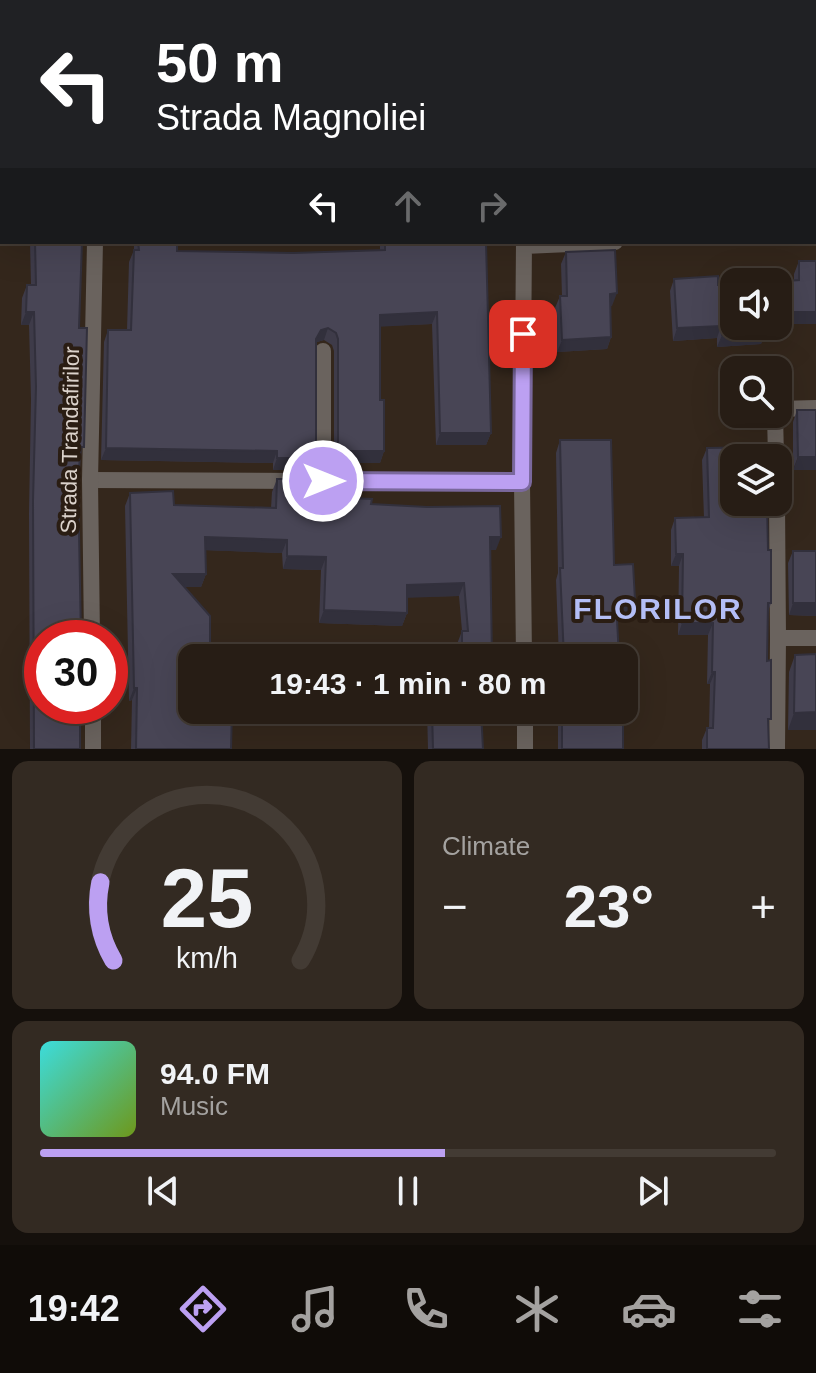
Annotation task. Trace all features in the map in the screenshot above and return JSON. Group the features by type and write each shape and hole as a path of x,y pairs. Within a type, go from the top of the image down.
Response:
{"street":[{"name":"Strada Trandafirilor","path":"92,620 90,480 95,244"},
{"path":"524,244 524,644"},
{"path":"323,351 323,481"},
{"path":"792,410 816,408"},
{"path":"90,480 522,482"},
{"path":"777,516 777,749"},
{"path":"778,638 816,638"},
{"path":"93,724 93,749"},
{"path":"525,724 525,749"}],"building":[{"path":"35,244 82,244 79,328 87,328 84,447 81,447 78,478 81,620 33,620 36,387 34,312 26,312 27,285 36,285"},
{"path":"138,244 177,244 177,251 293,253 385,250 385,244 486,244 491,433 440,433 437,312 380,315 380,400 384,400 384,451 338,451 338,339 336,333 328,328 321,330 316,339 316,458 277,458 277,451 106,448 108,330 131,330 134,250 139,250"},
{"path":"615,250 617,293 610,294 611,337 562,340 560,296 567,296 566,252"},
{"path":"799,261 816,261 816,312 792,312 792,280 799,280"},
{"path":"718,276 720,326 677,328 674,279"},
{"path":"797,410 816,410 816,457 798,457"},
{"path":"560,440 611,440 614,565 633,564 635,600 616,601 618,644 563,644 560,568 563,568"},
{"path":"707,448 720,448 720,516 767,516 768,550 771,550 767,661 771,660 769,749 707,749 707,728 713,728 713,623 682,623 683,554 676,554 675,518 709,517"},
{"path":"277,479 327,479 326,497 372,499 371,504 500,506 501,537 490,537 492,644 462,644 462,631 468,631 464,583 407,585 407,613 324,610 326,557 287,556 287,540 205,537 206,574 173,574 210,616 210,644 178,644 178,724 232,724 231,749 136,749 137,688 134,688 130,493 173,491 174,505 276,508"},
{"path":"793,551 816,551 816,603 793,603"},
{"path":"816,654 816,712 794,713 795,655"},
{"path":"34,724 80,724 80,749 34,749"},
{"path":"432,724 482,724 483,749 433,749"},
{"path":"562,724 623,724 623,749 562,749"}],"district":[{"name":"FLORILOR","path":"658,608"}],"route":[{"path":"323,481 522,482 523,334"}]}
